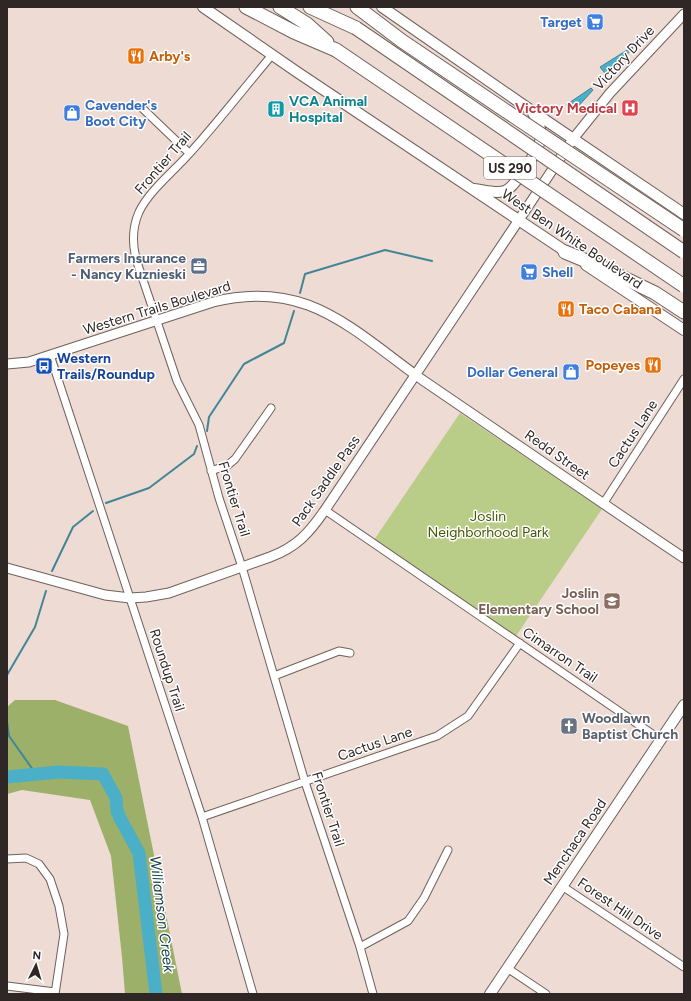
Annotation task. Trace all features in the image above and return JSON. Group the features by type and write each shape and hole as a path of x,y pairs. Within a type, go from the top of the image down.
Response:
{"highway":[{"name":"US 290","path":"246,7 294,32 336,50 684,286"},
{"path":"280,7 307,24 336,50"},
{"name":"US 290","path":"310,7 356,28 684,252"},
{"path":"333,7 356,28"},
{"path":"357,7 402,41 684,230"},
{"path":"565,252 601,267 655,293 684,312"}],"main road":[{"path":"382,7 684,214"},
{"name":"West Ben White Boulevard","path":"203,8 565,252 684,330"},
{"path":"470,188 504,192 512,188 538,150 542,137 540,126 532,111"},
{"name":"Menchaca Road","path":"490,994 684,705"}],"street":[{"name":"Victory Drive","path":"518,220 573,139 610,93 684,14"},
{"name":"Frontier Trail","path":"272,55 189,154 148,197 134,226 133,245 156,321 177,381 198,425 219,498 242,567 305,782 360,947 373,994"},
{"path":"142,108 189,154"},
{"name":"Pack Saddle Pass","path":"7,568 105,595 130,598 146,597 169,592 242,567 270,557 289,548 306,535 325,510 518,220"},
{"name":"Western Trails Boulevard","path":"7,364 29,362 227,299 259,296 291,300 317,309 336,319 415,375"},
{"name":"Roundup Trail","path":"50,355 202,817 253,994"},
{"name":"Redd Street","path":"415,375 684,558"},
{"name":"Cactus Lane","path":"603,504 684,379"},
{"path":"212,470 224,466 236,459 271,408"},
{"name":"Cimarron Trail","path":"325,510 661,740"},
{"name":"Cactus Lane","path":"202,817 438,736 468,716 520,643"},
{"path":"274,676 339,651 350,653"},
{"path":"360,947 408,921 424,898 448,850"},
{"path":"7,859 26,858 39,864 50,879 59,906 64,934 55,993 7,986"},
{"name":"Forest Hill Drive","path":"562,886 684,967"},
{"path":"507,968 546,994"}],"green space":[{"name":"Joslin Neighborhood Park","path":"460,413 602,509 516,636 374,540"},
{"path":"15,700 55,700 128,726 182,994 125,994 111,856 90,800 22,790 7,794 7,707"}],"water":[{"path":"632,47 633,48 607,76 600,67"},
{"path":"591,88 593,90 574,111 566,105"}],"waterway":[{"path":"300,293 305,274 385,250 432,261"},
{"path":"207,431 209,417 244,364 284,343 294,311"},
{"path":"106,503 149,488 194,454 197,446"},
{"path":"52,571 73,527 93,511"},
{"path":"7,675 35,627 46,591"},
{"path":"7,722 9,736 36,774"},
{"name":"Williamson Creek","path":"7,777 59,772 103,774 116,798 117,811 121,820 139,853 156,994"}],"place":[{"name":"Target","path":"595,22"},
{"name":"Arby's","path":"136,56"},
{"name":"Victory Medical","path":"630,108"},
{"name":"VCA Animal Hospital","path":"276,109"},
{"name":"Cavender's Boot City","path":"72,113"},
{"name":"Farmers Insurance - Nancy Kuznieski","path":"199,266"},
{"name":"Shell","path":"529,272"},
{"name":"Taco Cabana","path":"566,309"},
{"name":"Popeyes","path":"653,365"},
{"name":"Western Trails/Roundup","path":"44,366"},
{"name":"Dollar General","path":"571,372"},
{"name":"Joslin Elementary School","path":"612,601"},
{"name":"Woodlawn Baptist Church","path":"569,726"}]}
